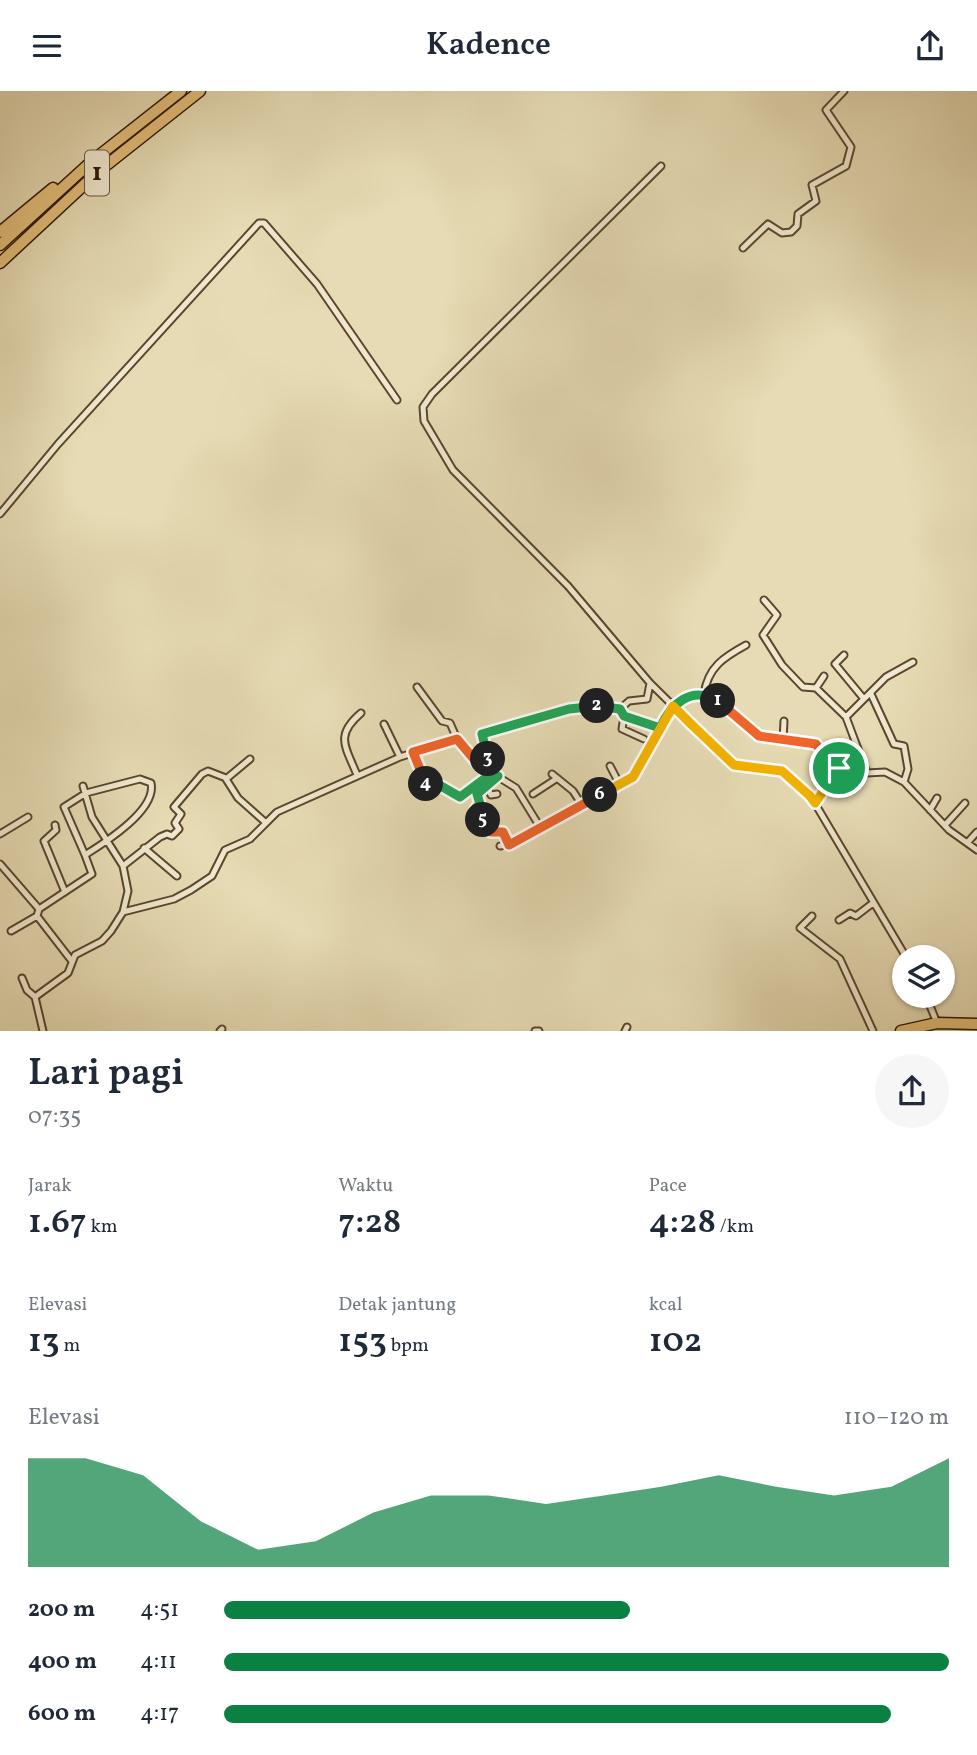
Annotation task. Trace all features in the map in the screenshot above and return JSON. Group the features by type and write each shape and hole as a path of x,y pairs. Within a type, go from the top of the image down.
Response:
{"highway":[{"name":"1","path":"0,245 92,161 181,91"},
{"name":"1","path":"0,263 99,171 200,91"},
{"path":"0,233 33,201 92,161"},
{"path":"0,269 20,243"},
{"path":"901,1031 937,1023 977,1024"}],"street":[{"path":"743,248 768,224 782,233 791,232 797,226 798,214 816,201 812,185 846,166 851,147 826,110 845,91"},
{"path":"661,166 432,394 423,407 423,416 458,476 568,586 650,683 673,706 731,763 782,771 815,803 899,945"},
{"path":"0,514 58,444 257,223 264,223 317,284 397,400"},
{"path":"764,600 777,615 764,632 767,642 793,678 804,688 816,688 846,717 867,773"},
{"path":"704,694 707,680 719,661 746,645"},
{"path":"844,655 835,664 864,699"},
{"path":"846,717 886,677 913,661"},
{"path":"816,688 824,676"},
{"path":"495,775 482,734 569,709 587,706 620,709 631,701 647,699 650,683"},
{"path":"417,687 442,721 450,723 457,739 478,764 516,788 540,827"},
{"path":"500,846 509,845 620,785 639,770 673,706 688,697 704,694 719,701 756,734 816,744 828,761 839,768 867,773 885,772 904,782 930,810 977,851"},
{"path":"871,694 893,744 904,746 908,769 904,782"},
{"path":"620,709 624,716 624,730 620,737"},
{"path":"356,775 343,744 347,726 361,713"},
{"path":"624,716 660,728"},
{"path":"783,740 784,721"},
{"path":"384,724 400,757"},
{"path":"624,730 644,739"},
{"path":"123,912 174,899 191,890 212,876 225,850 250,839 277,812 400,757 457,739"},
{"path":"413,752 428,788 441,786 455,797 464,796 495,775"},
{"path":"226,778 250,759"},
{"path":"610,766 620,785"},
{"path":"815,803 839,768"},
{"path":"123,866 145,848 179,829 175,823 181,814 174,807 202,774 208,771 226,778 238,798 265,822"},
{"path":"495,775 477,794 480,804 476,809 491,832 503,832 509,845"},
{"path":"533,794 554,776 573,791 582,805"},
{"path":"11,931 92,874 64,807 86,793 140,779 152,784 151,797 142,810 85,855"},
{"path":"35,997 68,973 75,955 103,941 123,912 128,891 123,866 92,817 83,786"},
{"path":"486,786 491,795 497,794"},
{"path":"930,810 937,798"},
{"path":"946,824 965,803"},
{"path":"0,834 28,817"},
{"path":"55,825 56,830 44,841 65,892"},
{"path":"967,843 977,832"},
{"path":"145,848 177,876"},
{"path":"0,864 71,960"},
{"path":"839,919 849,913 856,916 873,903"},
{"path":"812,916 800,929 840,959 873,1031"},
{"path":"22,978 27,990 35,997 43,1031"},
{"path":"931,1008 937,1023"}],"route":[{"path":"839,768 815,803 804,789 782,771 773,768 740,767 731,763 673,706 639,770 629,781 509,845 503,832 491,832 476,808 480,804 477,794 498,776 492,773 464,796 455,797 441,786 428,788 413,752 457,739 478,764 492,773 482,734 587,706 620,709 624,716 660,728 665,717 671,709 673,706 688,697 704,694 727,707 759,736 816,744 828,761 839,768"}]}
